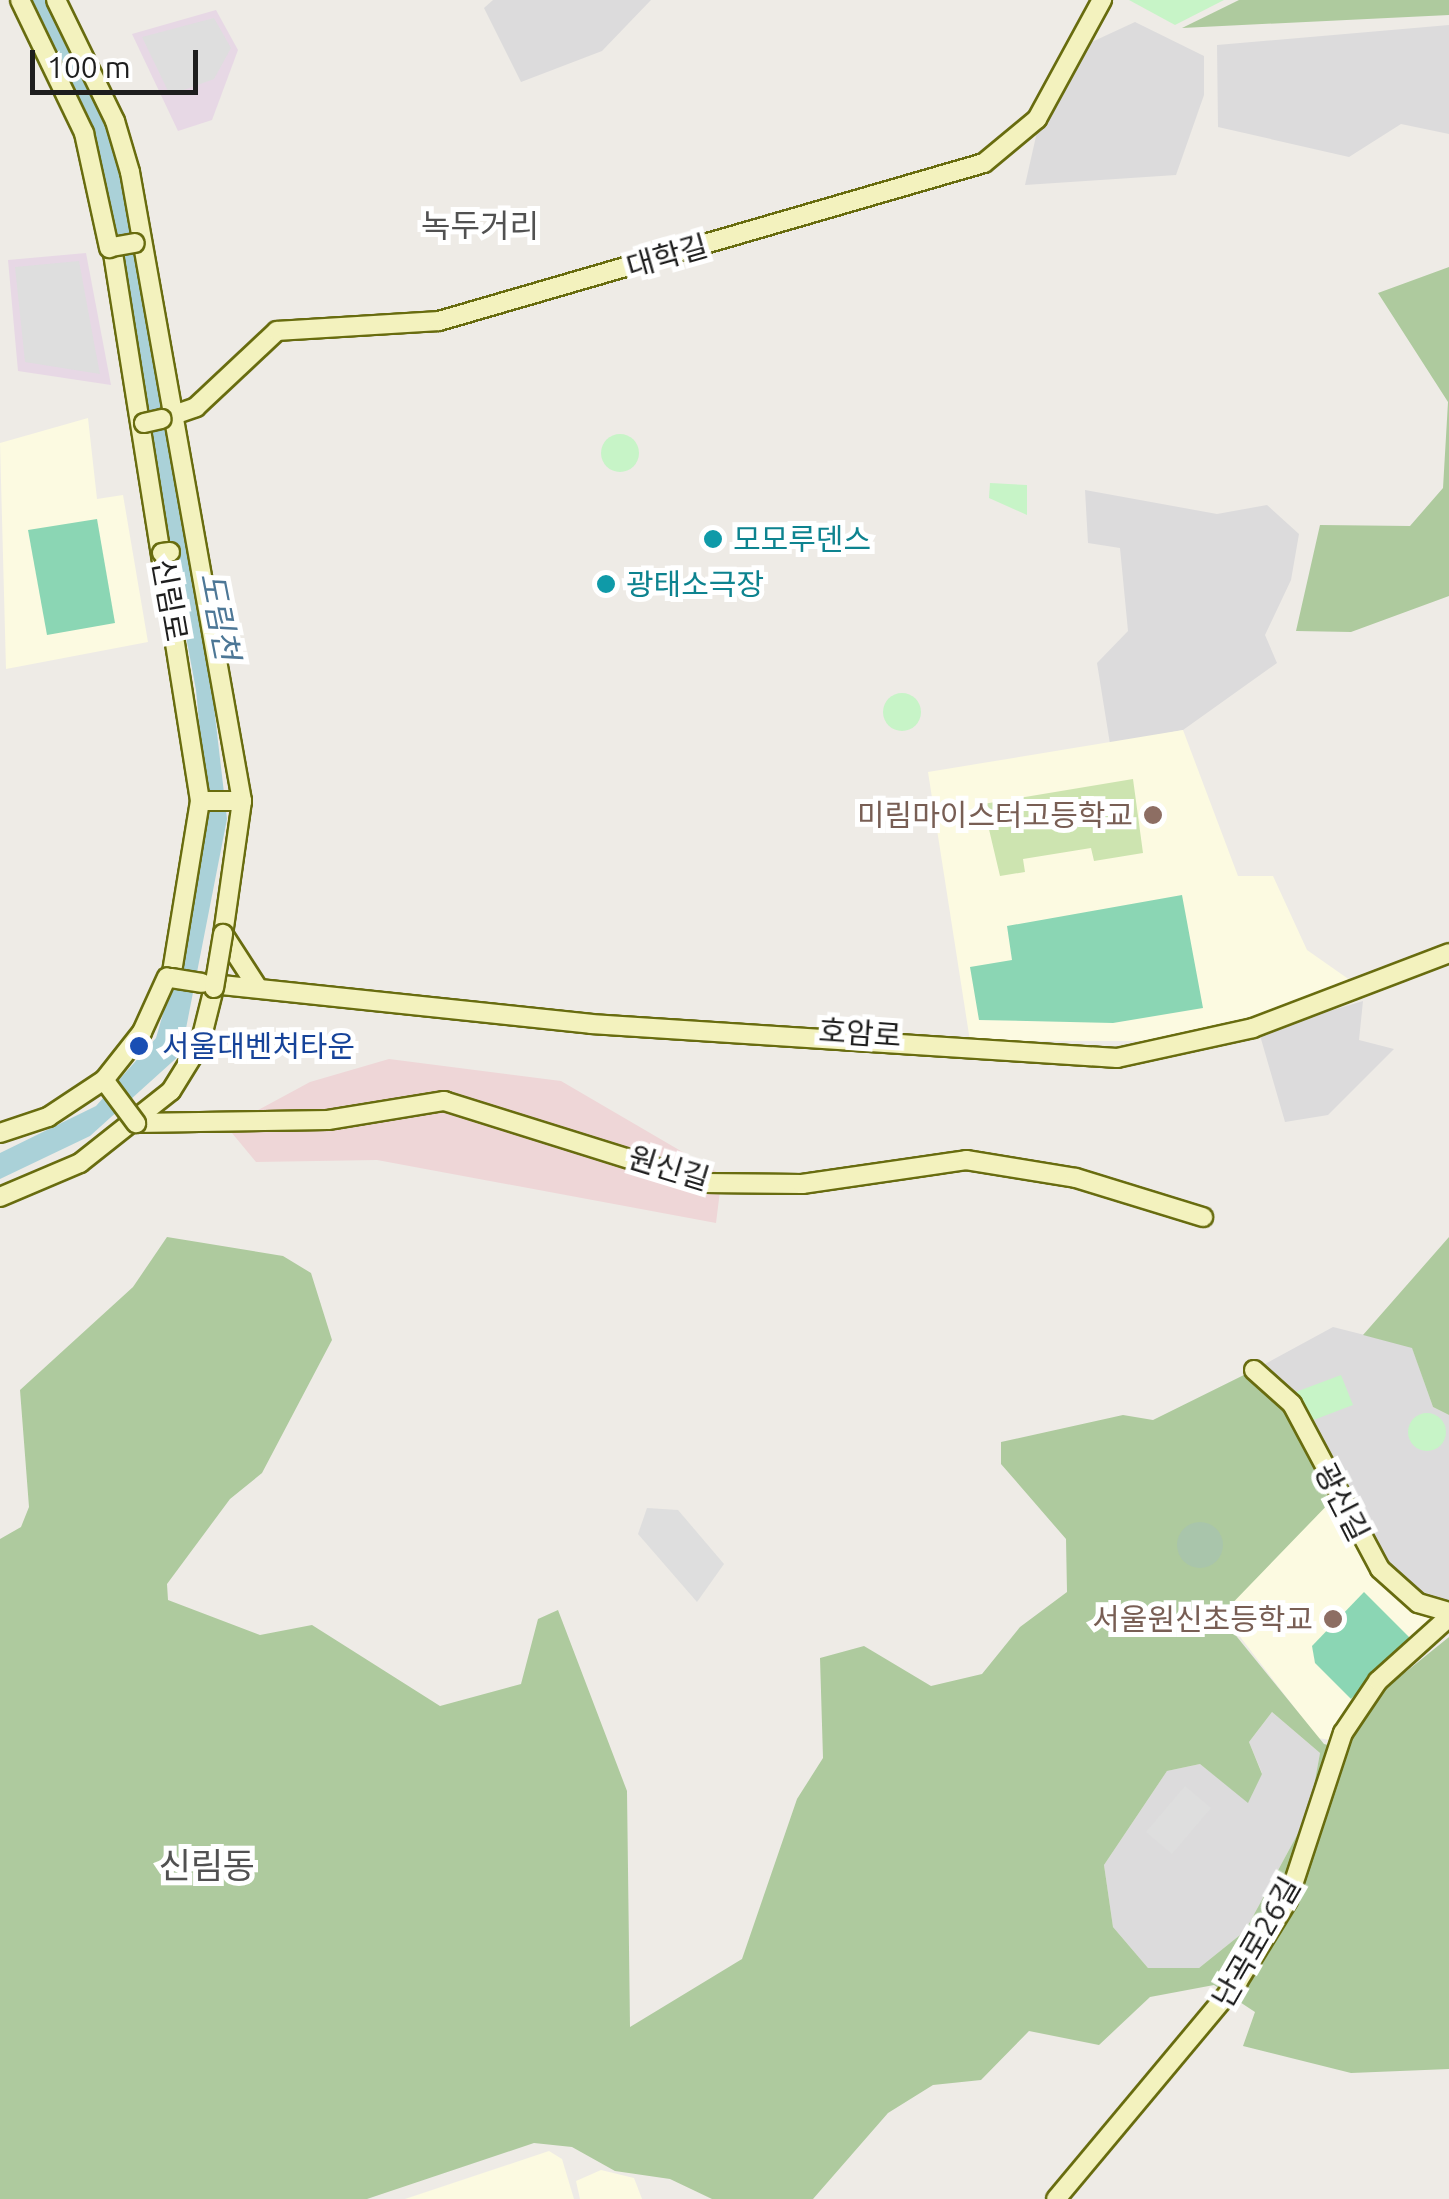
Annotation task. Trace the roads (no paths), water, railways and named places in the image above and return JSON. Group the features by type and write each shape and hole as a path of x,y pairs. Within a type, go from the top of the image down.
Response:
{"main road":[{"name":"신림로","path":"0,1133 48,1117 104,1080 142,1032 169,977 202,801 142,423 110,247 84,132 20,0"},
{"name":"신림로","path":"56,0 115,121 202,547 242,802 222,934 209,984"},
{"path":"142,423 192,399 274,324 436,314 981,155 1031,115 1092,0"},
{"name":"대학길","path":"171,410 277,331 439,322 984,164 1037,120 1102,0"},
{"path":"84,132 115,121"},
{"path":"110,247 138,242"},
{"path":"162,554 202,547"},
{"path":"202,801 242,802"},
{"path":"222,934 256,987"},
{"name":"호암로","path":"256,987 1115,1048 1252,1023 1449,945"},
{"path":"169,977 759,1038 1117,1058 1253,1028 1449,953"},
{"path":"0,1197 42,1184 136,1123 183,1076 209,1013 209,984"},
{"path":"209,1013 256,987"},
{"path":"104,1080 136,1123"},
{"name":"원신길","path":"136,1123 328,1120 444,1101 485,1106 705,1183 802,1184 966,1160 1076,1178 1203,1217"},
{"name":"광신길","path":"1254,1370 1292,1404 1380,1570 1410,1598 1449,1615"},
{"name":"난곡로26길","path":"1056,2199 1238,1981 1288,1900 1343,1732 1373,1687 1449,1615"}],"water":[{"name":"도림천","path":"24,0 51,0 112,124 196,551 227,819 181,1054 90,1136 0,1179 0,1153 96,1106 156,1038 191,917 206,796 196,690 101,182"}],"place":[{"name":"모모루덴스","path":"713,539"},
{"name":"광태소극장","path":"606,584"},
{"name":"미림마이스터고등학교","path":"1153,815"},
{"name":"서울대벤처타운","path":"139,1046"},
{"name":"서울원신초등학교","path":"1333,1619"}],"district":[{"name":"녹두거리","path":"480,225"},
{"name":"신림동","path":"207,1865"}]}
